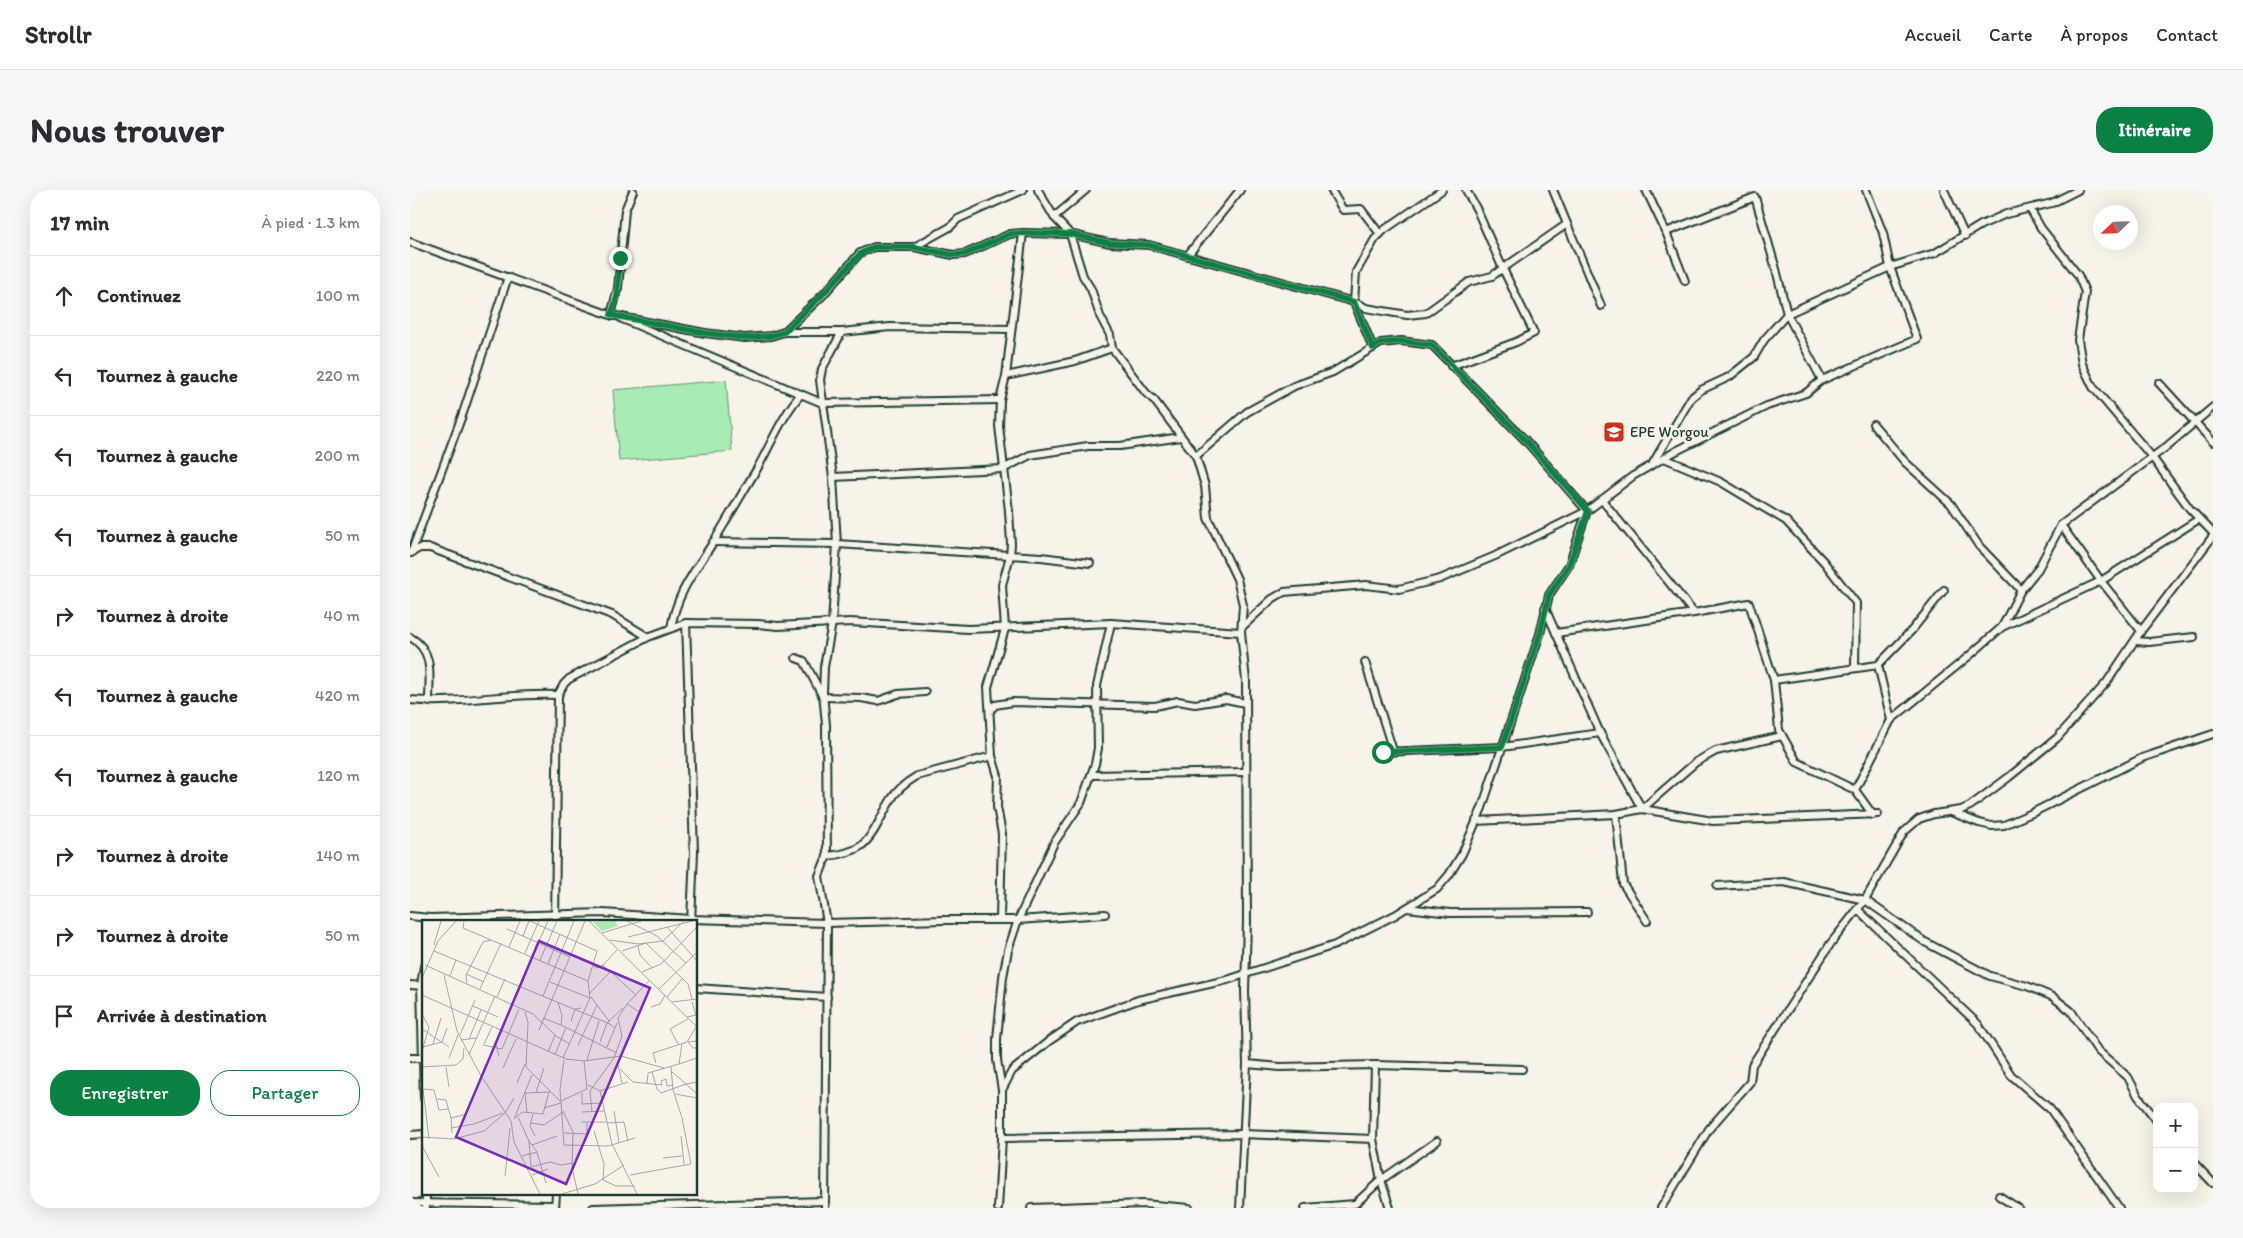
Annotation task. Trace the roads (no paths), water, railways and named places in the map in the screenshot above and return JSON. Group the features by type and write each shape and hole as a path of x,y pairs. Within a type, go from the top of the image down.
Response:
{"street":[{"path":"914,247 950,227 958,219 1023,190"},
{"path":"1038,190 1054,217 1070,234 1083,276 1091,289 1100,316 1110,335 1112,348 1196,456 1204,486 1208,518 1228,559 1241,592 1244,614 1242,629 1245,662 1245,973 1247,1064 1242,1134 1240,1208"},
{"path":"1054,217 1086,190"},
{"path":"1187,256 1240,190"},
{"path":"1331,190 1343,210 1361,209 1380,234"},
{"path":"1373,348 1354,302 1356,272 1375,239 1380,234 1442,190"},
{"path":"1451,366 1516,342 1534,333 1466,190"},
{"path":"1553,190 1601,306"},
{"path":"1646,190 1666,232 1685,281"},
{"path":"555,920 558,695 569,679 648,637 686,623 778,626 850,622 941,628 1005,628 1111,623 1242,629 1272,599 1284,592 1366,585 1399,589 1426,584 1495,556 1588,511 1664,458 1767,406 1806,393 1822,380 1917,339 1890,267 1883,233 1866,190"},
{"path":"1944,190 1965,236"},
{"path":"1651,466 1691,398 1702,390 1729,377 1754,357 1764,340 1787,314 1890,267 1935,253 1981,225 2006,214 2052,203 2078,190"},
{"path":"611,315 618,288 625,210 633,191"},
{"path":"1666,232 1755,197 1787,314 1822,380"},
{"path":"1661,1208 1709,1128 1750,1082 1752,1065 1831,943 1865,900 1909,825 1934,814 1961,810 1980,799 2056,738 2107,682 2141,631 2213,534 2190,509 2152,457 2093,387 2082,364 2078,340 2085,292 2078,275 2041,228 2030,209"},
{"path":"784,332 860,254 874,247 914,247 953,255 965,254 1010,234 1070,234 1109,243 1149,245 1354,302 1366,308 1407,315 1426,313 1469,282 1492,276 1503,270 1567,224"},
{"path":"1000,920 1002,834 998,807 998,776 992,756 988,687 1005,628 1002,585 1010,556 1009,511 999,426 1000,400 1006,376 1023,233"},
{"path":"410,242 611,315 822,403 1000,400"},
{"path":"410,555 463,413 508,277"},
{"path":"611,315 705,333 745,338 771,336 784,332 842,332 890,327 1011,329"},
{"path":"592,1208 825,1204 827,923 819,876 827,856 826,725 823,697 824,667 832,623 837,544 833,477 820,380 822,369 842,332"},
{"path":"1196,456 1247,412 1294,386 1334,372 1381,343 1401,341 1432,345 1527,442 1588,511"},
{"path":"1006,376 1075,361 1112,348"},
{"path":"2159,383 2213,442"},
{"path":"671,628 674,607 686,583 713,542 761,460 789,407 801,394"},
{"path":"2002,627 2021,590 2038,569 2061,525 2196,424 2213,407"},
{"path":"1873,424 1905,462 1950,504 1979,546 2021,590"},
{"path":"833,477 1003,469 1030,455 1088,446 1120,446 1181,437"},
{"path":"1664,458 1721,482 1786,521 1824,562 1856,603 1855,668"},
{"path":"1602,500 1694,613"},
{"path":"1002,1090 1012,1071 1049,1040 1077,1022 1138,1000 1227,980 1335,945 1407,908 1437,890 1462,854 1476,822 1491,784 1540,634 1549,595 1569,565 1588,511"},
{"path":"1856,790 1891,720 2002,627 2101,581 2199,519"},
{"path":"2061,525 2101,581 2141,631"},
{"path":"713,542 837,544 1090,563"},
{"path":"410,555 420,548 430,548 612,615 648,637"},
{"path":"1774,680 1878,665 1912,630 1944,590"},
{"path":"1476,822 1616,814 1642,809 1713,821 1876,814 1856,790 1797,762 1779,730 1774,680 1749,603 1556,633"},
{"path":"1545,608 1600,733 1642,809"},
{"path":"410,916 430,920 603,913 691,920 694,852 686,623"},
{"path":"998,1208 1002,1138 1002,1090 997,1060 999,1010 1006,959 1018,920 1054,843 1081,803 1092,775 1098,748 1096,704 1104,649 1111,623"},
{"path":"2135,640 2149,642 2194,637"},
{"path":"410,638 420,643 427,653 429,702"},
{"path":"796,658 804,661 823,697"},
{"path":"1365,662 1393,752"},
{"path":"1878,665 1891,720"},
{"path":"823,697 861,698 878,701 898,694 925,692"},
{"path":"410,700 429,702 527,695 558,695"},
{"path":"990,712 995,704 1012,702 1155,706 1178,701 1195,704 1226,700 1245,703"},
{"path":"1383,752 1502,747 1600,733"},
{"path":"1951,812 1979,823 1992,826 2004,825 2142,758 2213,734"},
{"path":"1642,809 1696,762 1716,751 1782,736"},
{"path":"827,856 842,854 860,847 868,839 891,798 917,776 992,756"},
{"path":"1092,775 1245,772"},
{"path":"1616,814 1623,884 1647,921"},
{"path":"1717,886 1784,882 1865,900 1925,942 1990,976 2028,986 2053,997 2071,1011 2098,1051 2128,1077 2138,1096 2153,1116"},
{"path":"1407,908 1450,914 1587,912"},
{"path":"1858,909 1978,1024 2011,1075 2050,1109 2119,1208"},
{"path":"698,920 827,923 1018,920 1106,914"},
{"path":"410,985 422,986"},
{"path":"698,988 827,997"},
{"path":"1247,1064 1280,1067 1374,1065 1522,1069"},
{"path":"1374,1065 1373,1139 1381,1180 1390,1208"},
{"path":"1002,1138 1242,1134 1373,1139"},
{"path":"1305,1208 1355,1204 1381,1180 1437,1141"},
{"path":"2198,1167 2213,1183"},
{"path":"1999,1196 2018,1208"},
{"path":"410,1203 426,1206 555,1207"},
{"path":"1031,1208 1143,1204 1189,1208"}],"place":[{"name":"EPE Worgou","path":"1614,432"}]}
